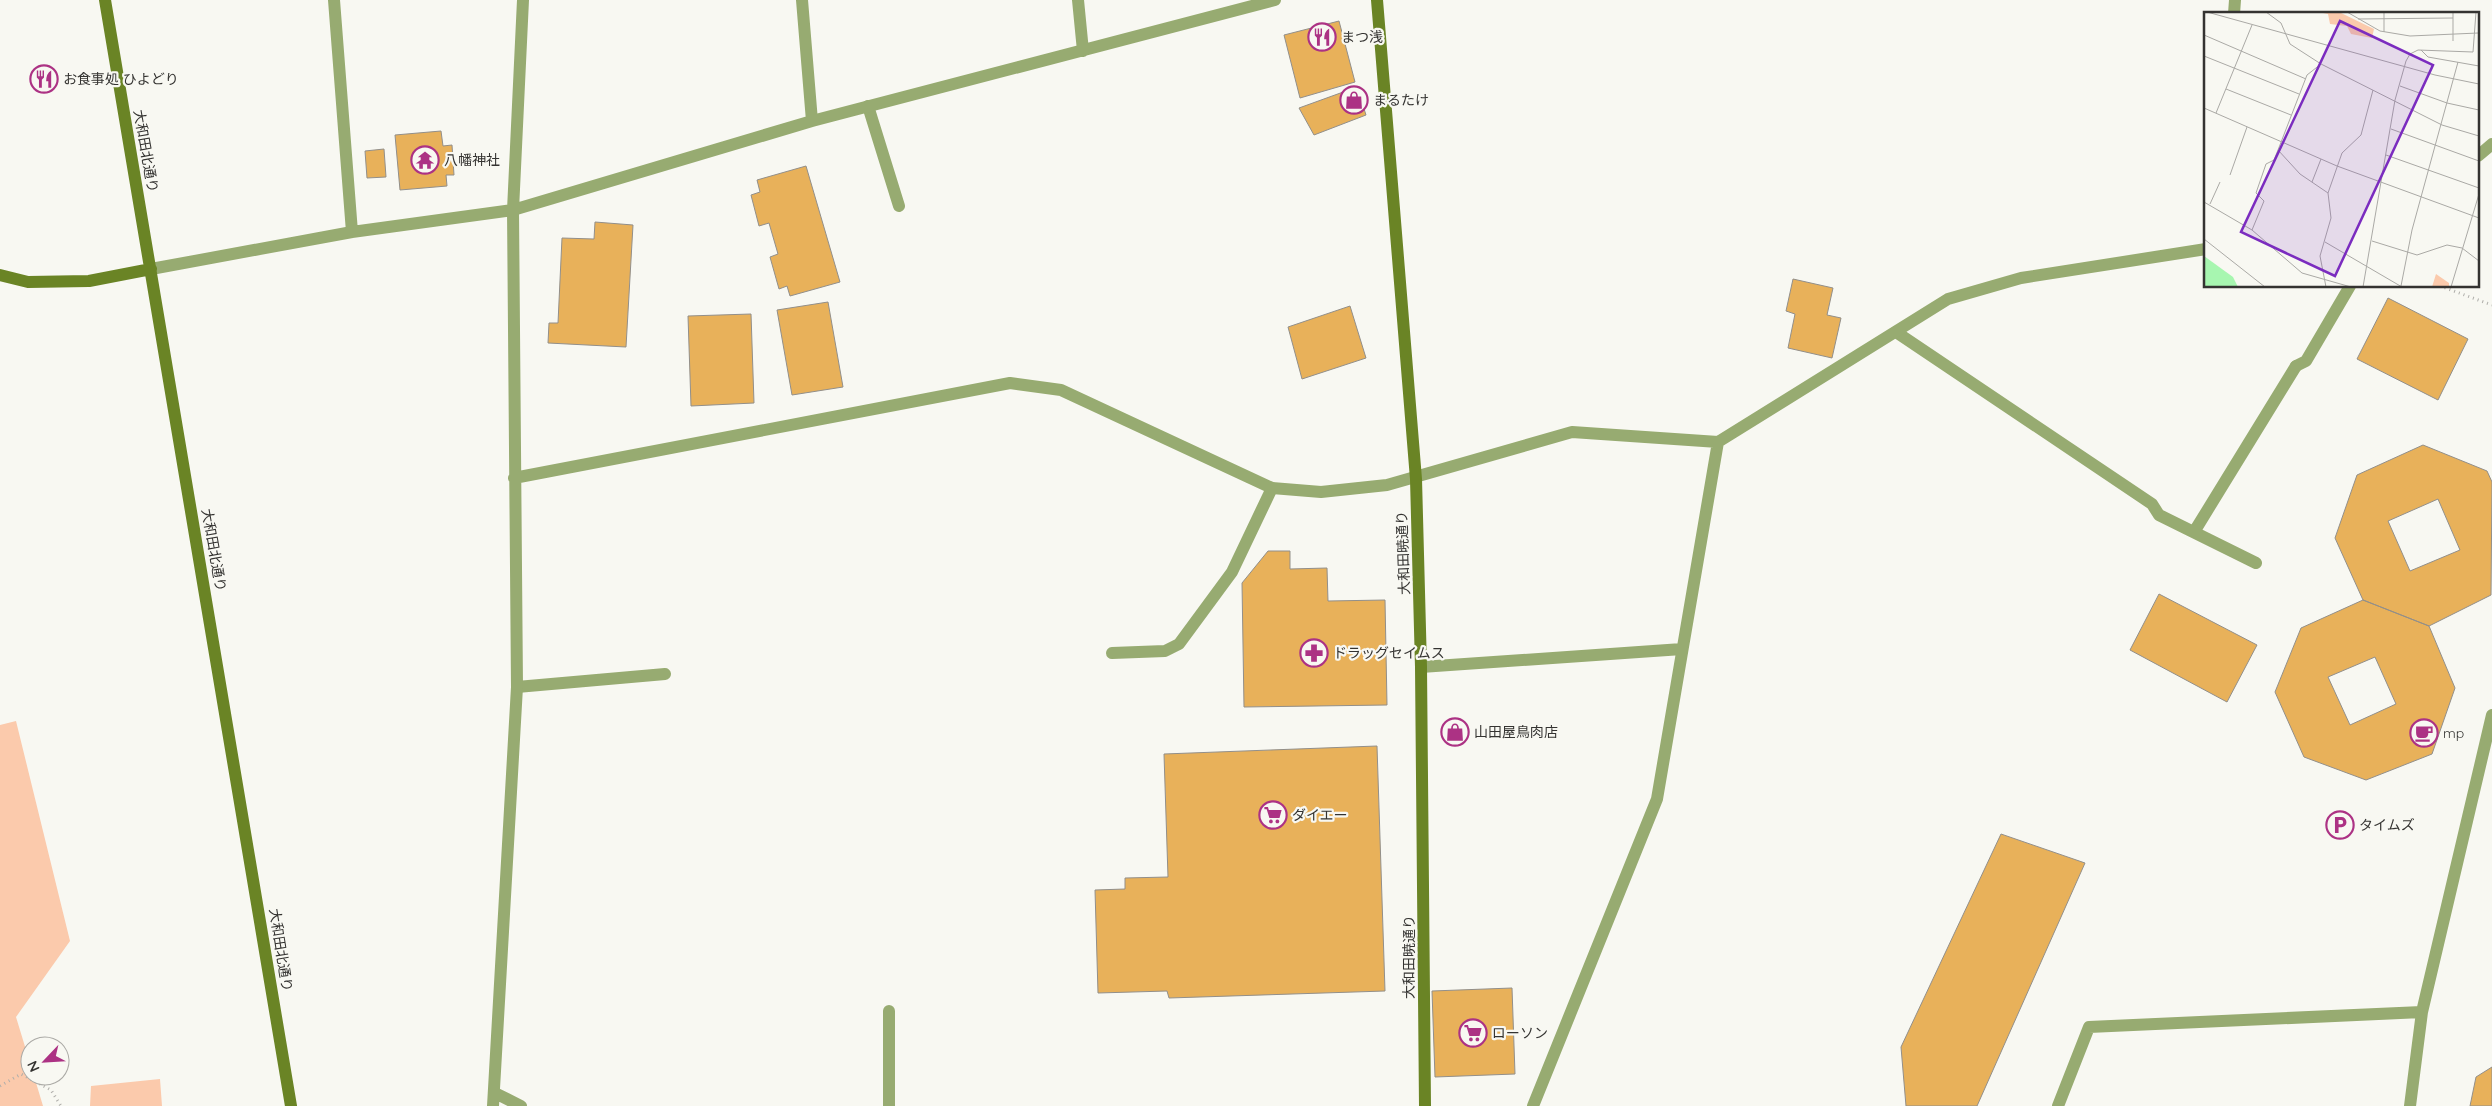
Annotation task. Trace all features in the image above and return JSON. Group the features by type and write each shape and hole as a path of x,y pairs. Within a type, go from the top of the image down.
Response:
{"street":[{"name":"大和田北通り","path":"105,0 292,1106"},
{"path":"334,0 352,232"},
{"path":"493,1106 517,687 513,210 523,0"},
{"path":"802,0 812,121"},
{"path":"1078,0 1083,51"},
{"path":"0,274 28,282 89,281 352,232 513,210 812,121 1275,0"},
{"name":"大和田暁通り","path":"1377,0 1416,478 1422,667 1425,1106"},
{"path":"868,106 899,206"},
{"path":"2480,154 2492,144"},
{"path":"514,478 1010,384 1061,390 1272,488 1321,492 1387,485 1572,432 1718,442 1948,300 2021,278 2204,249"},
{"path":"2194,532 2296,366 2306,361 2349,288"},
{"path":"1896,332 2152,504 2159,514 2256,564"},
{"path":"1534,1106 1657,799 1718,442"},
{"path":"1112,653 1165,651 1179,644 1232,572 1272,488"},
{"path":"1422,667 1682,649"},
{"path":"517,687 665,674"},
{"path":"2410,1106 2422,1012 2492,715"},
{"path":"889,1011 890,1106"},
{"path":"2058,1106 2089,1027 2422,1012"},
{"path":"495,1093 521,1106"}],"path":[{"path":"2445,288 2492,305"},
{"path":"0,1086 21,1074 52,1090 61,1106"}],"shaded area":[{"path":"16,721 70,941 16,1017 22,1036 20,1036 20,1086 37,1086 43,1106 0,1106 0,725"},
{"path":"160,1079 162,1106 90,1106 91,1086"}],"building":[{"path":"1339,21 1355,82 1300,98 1284,35"},
{"path":"1357,87 1366,115 1314,135 1299,108"},
{"name":"八幡神社","path":"441,131 443,146 452,145 454,175 446,175 447,186 400,190 395,135"},
{"path":"384,149 386,177 367,178 365,151"},
{"path":"806,166 840,282 790,296 787,286 779,289 770,257 778,254 769,223 759,226 751,195 760,192 757,180"},
{"path":"595,222 633,225 626,347 548,343 549,323 558,323 562,238 594,239"},
{"path":"1793,279 1833,288 1827,315 1841,318 1832,358 1788,348 1795,314 1786,311"},
{"path":"2388,298 2468,339 2438,400 2357,359"},
{"path":"828,302 843,387 792,395 777,310"},
{"path":"1350,306 1366,358 1302,379 1288,327"},
{"path":"751,314 754,403 691,406 688,316"},
{"path":"2423,445 2487,471 2492,482 2491,595 2429,626 2363,600 2335,538 2357,475","holes":["2438,499 2460,550 2410,571 2388,521"]},
{"name":"ドラッグセイムス","path":"1268,551 1290,551 1290,569 1327,568 1328,601 1385,600 1387,705 1244,707 1242,583"},
{"path":"2159,594 2257,645 2227,702 2130,650"},
{"path":"2363,600 2429,626 2455,688 2432,754 2366,780 2304,757 2275,692 2301,628","holes":["2375,657 2396,704 2350,725 2328,677"]},
{"name":"ダイエー","path":"1377,746 1385,991 1169,998 1167,991 1098,993 1095,890 1125,889 1125,878 1168,877 1164,754"},
{"path":"2001,834 2085,863 1977,1106 1906,1106 1901,1047"},
{"name":"ローソン","path":"1512,988 1515,1074 1435,1077 1432,991"},
{"path":"2492,1067 2492,1106 2470,1106 2476,1077"}],"place":[{"name":"まつ浅","path":"1322,37"},
{"name":"お食事処 ひよどり","path":"44,79"},
{"name":"まるたけ","path":"1354,100"},
{"name":"八幡神社","path":"425,160"},
{"name":"ドラッグセイムス","path":"1314,653"},
{"name":"山田屋鳥肉店","path":"1455,732"},
{"name":"mp","path":"2424,733"},
{"name":"ダイエー","path":"1273,815"},
{"name":"タイムズ","path":"2340,825"},
{"name":"ローソン","path":"1473,1033"}]}
